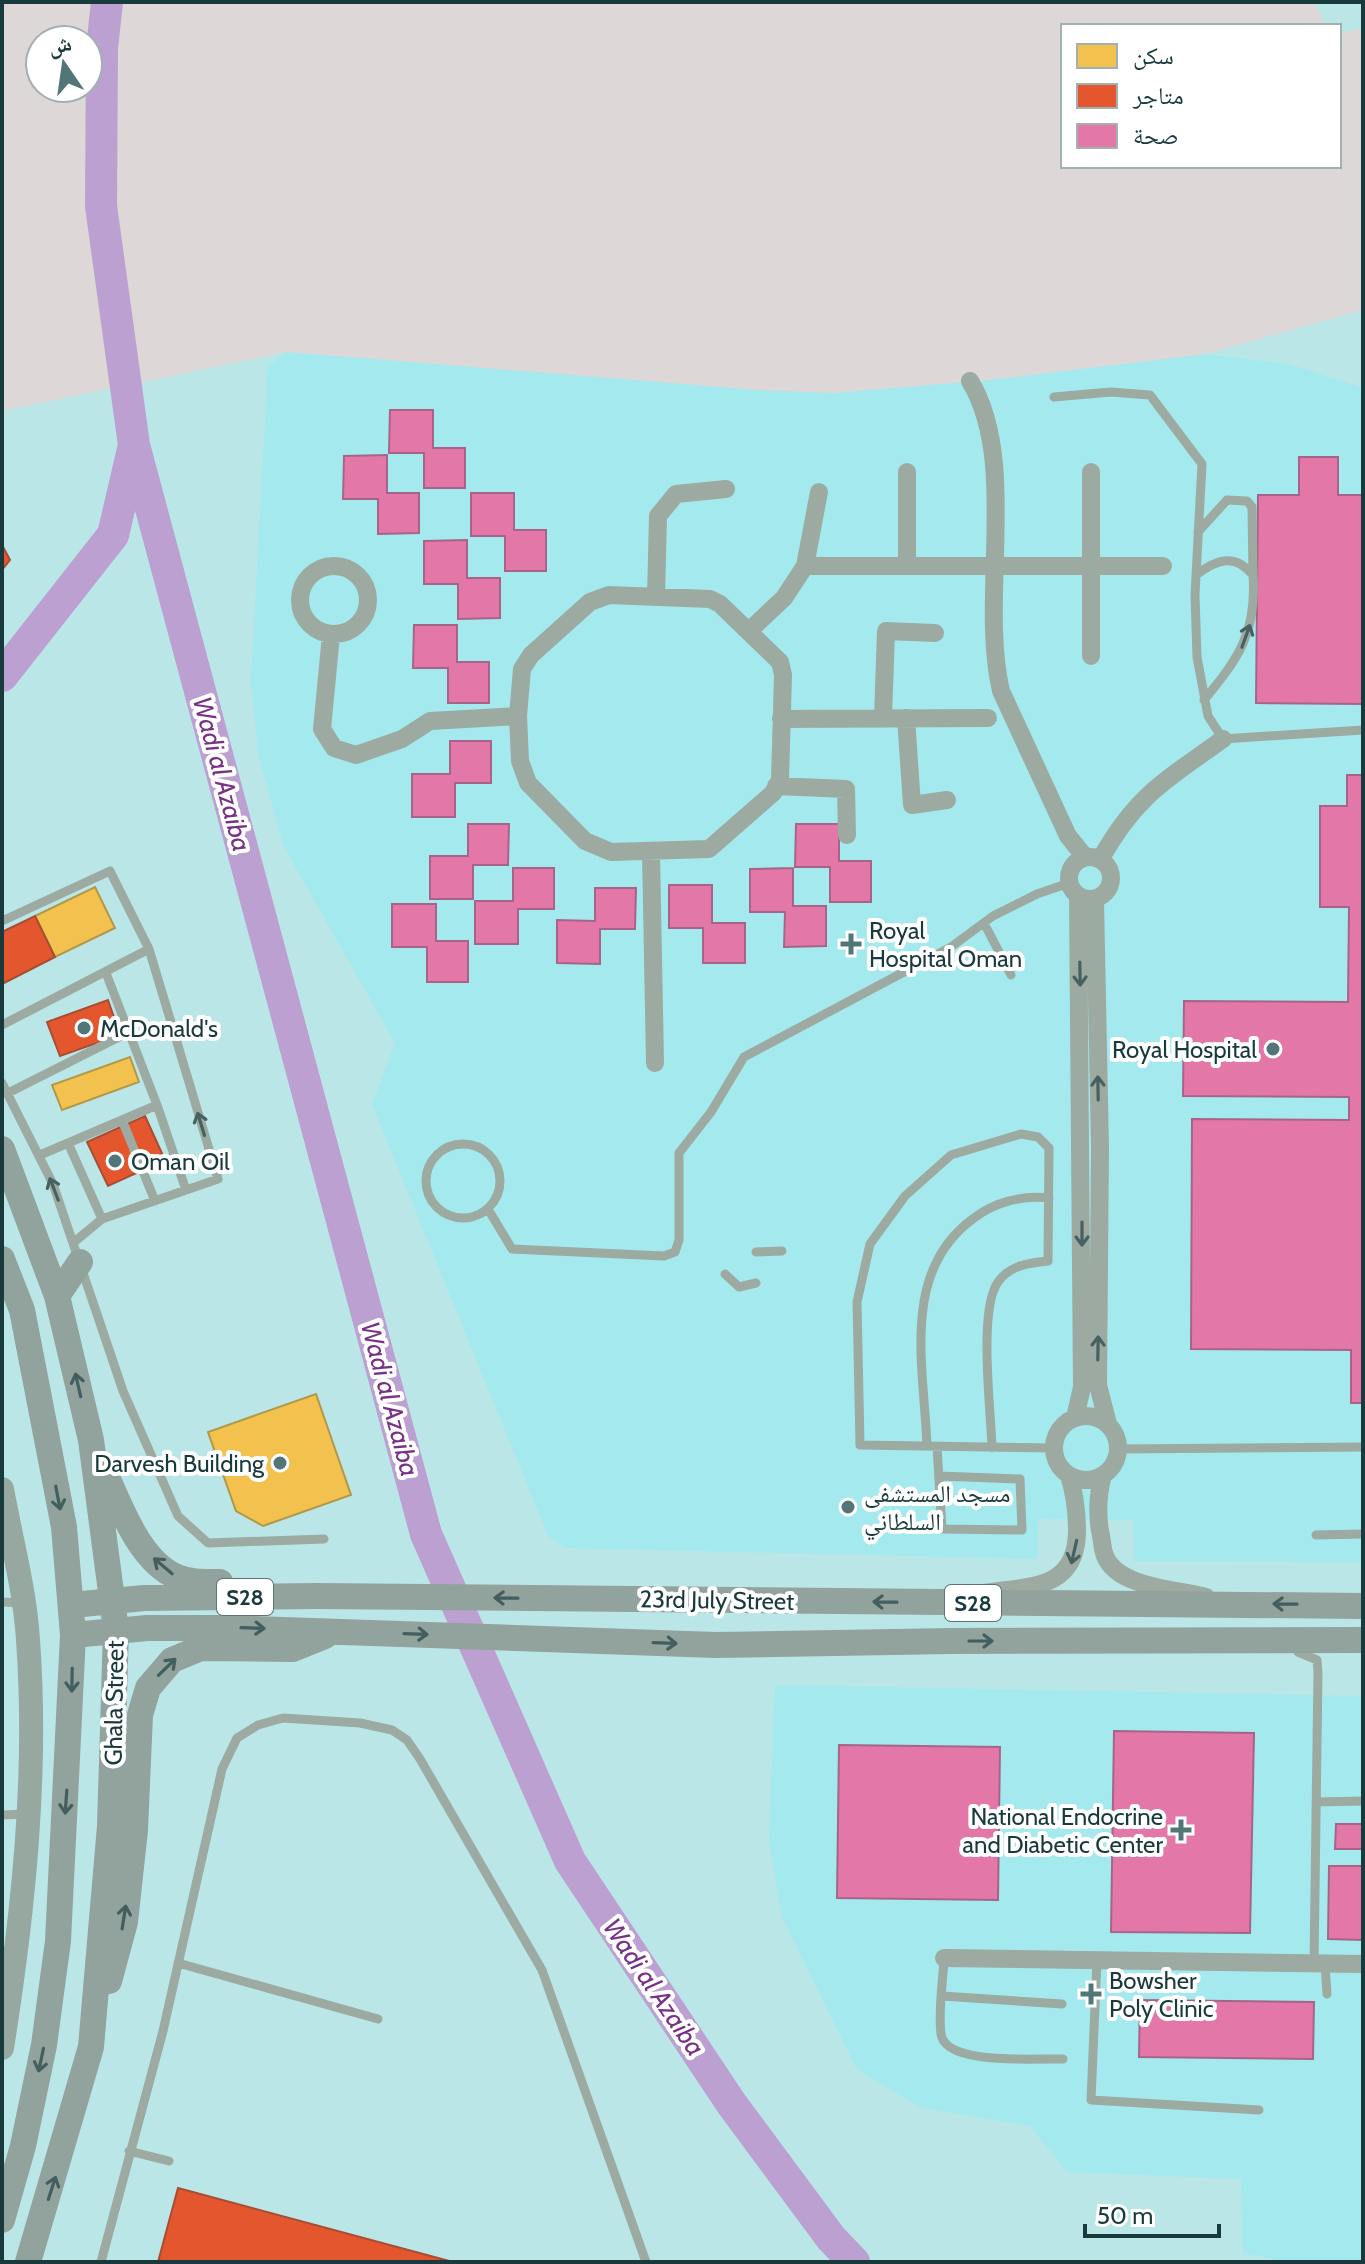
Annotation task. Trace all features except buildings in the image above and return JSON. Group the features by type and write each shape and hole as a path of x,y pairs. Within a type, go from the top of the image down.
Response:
{"main road":[{"name":"Ghala Street","path":"2,1149 57,1296 91,1440 116,1630 110,1826 91,2047 28,2262"},
{"path":"57,1296 77,1252"},
{"name":"Ghala Street","path":"2,1259 25,1326 64,1527 73,1635 58,1941 44,2045 23,2146 2,2220"},
{"path":"91,1440 138,1538 165,1570 192,1581 326,1587 346,1596"},
{"name":"23rd July Street","path":"72,1605 114,1600 346,1596 1363,1606"},
{"name":"23rd July Street","path":"73,1635 116,1630 227,1628 716,1645 1363,1640"},
{"path":"91,2047 125,1922 135,1830 140,1715 148,1688 172,1660 201,1648 293,1649 338,1631"}],"street":[{"path":"970,381 981,398 994,461 996,672 1001,691 1068,836 1108,867 1111,880 1106,892 1081,893"},
{"path":"907,472 907,564"},
{"path":"1091,472 1091,656"},
{"path":"656,597 658,516 676,494 726,489"},
{"path":"749,631 784,598 805,566 819,492"},
{"path":"805,566 1163,566"},
{"path":"609,595 710,599 720,604 749,631 780,662 780,780 729,835 709,849 611,852 585,841 528,783 520,761 518,716 522,669 531,655 590,602 609,595"},
{"path":"883,718 886,631 935,633"},
{"path":"331,635 322,729 334,748 356,755 402,739 430,721 518,716"},
{"path":"906,718 912,805 947,800"},
{"path":"781,719 988,718"},
{"path":"1081,893 1082,1371 1080,1405 1075,1418 1060,1429 1054,1448 1061,1468 1069,1476 1086,1480 1103,1475 1111,1468 1119,1449 1108,1424 1098,1385 1100,1148 1081,893 1073,864 1093,858 1149,791 1223,739"},
{"path":"776,786 846,789 847,835"},
{"path":"651,852 655,1063"},
{"path":"1075,1418 1092,1417 1108,1424"},
{"path":"1103,1475 1099,1491 1099,1525 1105,1556 1118,1572 1139,1581 1232,1604"},
{"path":"927,1603 1045,1583 1070,1567 1077,1555 1077,1526 1069,1476"},
{"path":"2,1489 12,1603 28,1638 27,1814 13,1979 2,2048"},
{"path":"944,1958 1363,1964"}],"lane":[{"path":"1054,397 1111,392 1150,395 1158,401 1182,442 1202,464 1196,575 1197,657 1208,716 1223,739 1363,730"},
{"path":"1198,532 1227,500 1247,501 1252,507 1253,618 1245,644 1233,665 1204,700"},
{"path":"1196,575 1214,562 1230,560 1243,564 1253,575"},
{"path":"2,921 110,871 149,949 218,1179 102,1219 77,1252"},
{"path":"488,1209 512,1249 664,1256 675,1252 679,1240 679,1153 711,1112 744,1057 951,947 984,923 1037,894 1081,893"},
{"path":"984,923 1011,975"},
{"path":"2,1025 149,949"},
{"path":"106,973 186,1190"},
{"path":"8,1093 129,1032"},
{"path":"2,1083 40,1155 77,1252 123,1391 178,1516 208,1543 324,1539"},
{"path":"40,1155 157,1105"},
{"path":"122,1120 155,1201"},
{"path":"992,1448 989,1298 1009,1271 1027,1263 1048,1261 1049,1148 1038,1137 1021,1134 989,1141 951,1155 905,1196 870,1244 857,1302 860,1445 992,1448 1054,1448"},
{"path":"68,1143 102,1219"},
{"path":"459,1144 482,1148 491,1156 498,1166 500,1189 488,1209 464,1218 440,1211 426,1190 425,1177 436,1154 459,1144"},
{"path":"939,1476 1020,1479 1022,1530 942,1529 939,1476 932,1446 922,1299 933,1260 955,1231 987,1208 1033,1196 1049,1198"},
{"path":"756,1252 782,1251"},
{"path":"725,1274 739,1287 756,1283"},
{"path":"1119,1449 1363,1447"},
{"path":"1316,1535 1363,1534"},
{"path":"1181,1641 1306,1653 1317,1660 1316,1802 1320,1964 1327,1994"},
{"path":"101,2262 178,1963 222,1769 237,1738 258,1725 283,1718 360,1723 392,1730 407,1740 420,1759 542,1970 646,2262"},
{"path":"1316,1802 1363,1801"},
{"path":"2,1815 27,1814"},
{"path":"944,1958 941,2037 949,2049 965,2056 1063,2059"},
{"path":"1097,1960 1091,2100 1259,2110"},
{"path":"178,1963 378,2019"},
{"path":"942,1996 1062,2004"},
{"path":"129,2151 169,2161"}],"shaded area":[{"path":"2,2 1315,2 1325,24 1061,24 1061,168 1341,168 1341,34 1363,28 1363,310 1205,354 988,380 833,393 758,390 287,352 2,411"},
{"name":"Royal Hospital Oman","path":"286,352 833,393 988,380 1205,354 1289,364 1363,388 1363,1562 1134,1561 1133,1520 1038,1519 1037,1559 565,1548 548,1536 372,1104 395,1043 283,845 258,753 251,679 268,366"},
{"name":"Bowsher Poly Clinic","path":"775,1685 1363,1696 1363,2262 1287,2262 1243,2253 1241,2179 1067,2172 1030,2126 922,2108 857,2070 782,1917 769,1840"}],"waterway":[{"name":"Wadi al Azaiba","path":"2,676 113,535 134,445 101,206 102,48 107,2"},
{"name":"Wadi al Azaiba","path":"134,445 426,1534 570,1861 731,2103 831,2238 854,2262"}],"place":[{"name":"Royal Hospital Oman","path":"851,944"},
{"name":"McDonald's","path":"84,1028"},
{"name":"Royal Hospital","path":"1273,1049"},
{"name":"Oman Oil","path":"115,1161"},
{"name":"Darvesh Building","path":"280,1463"},
{"name":"مسجد المستشفى السلطاني","path":"848,1507"},
{"name":"National Endocrine and Diabetic Center","path":"1181,1830"},
{"name":"Bowsher Poly Clinic","path":"1091,1994"}]}
